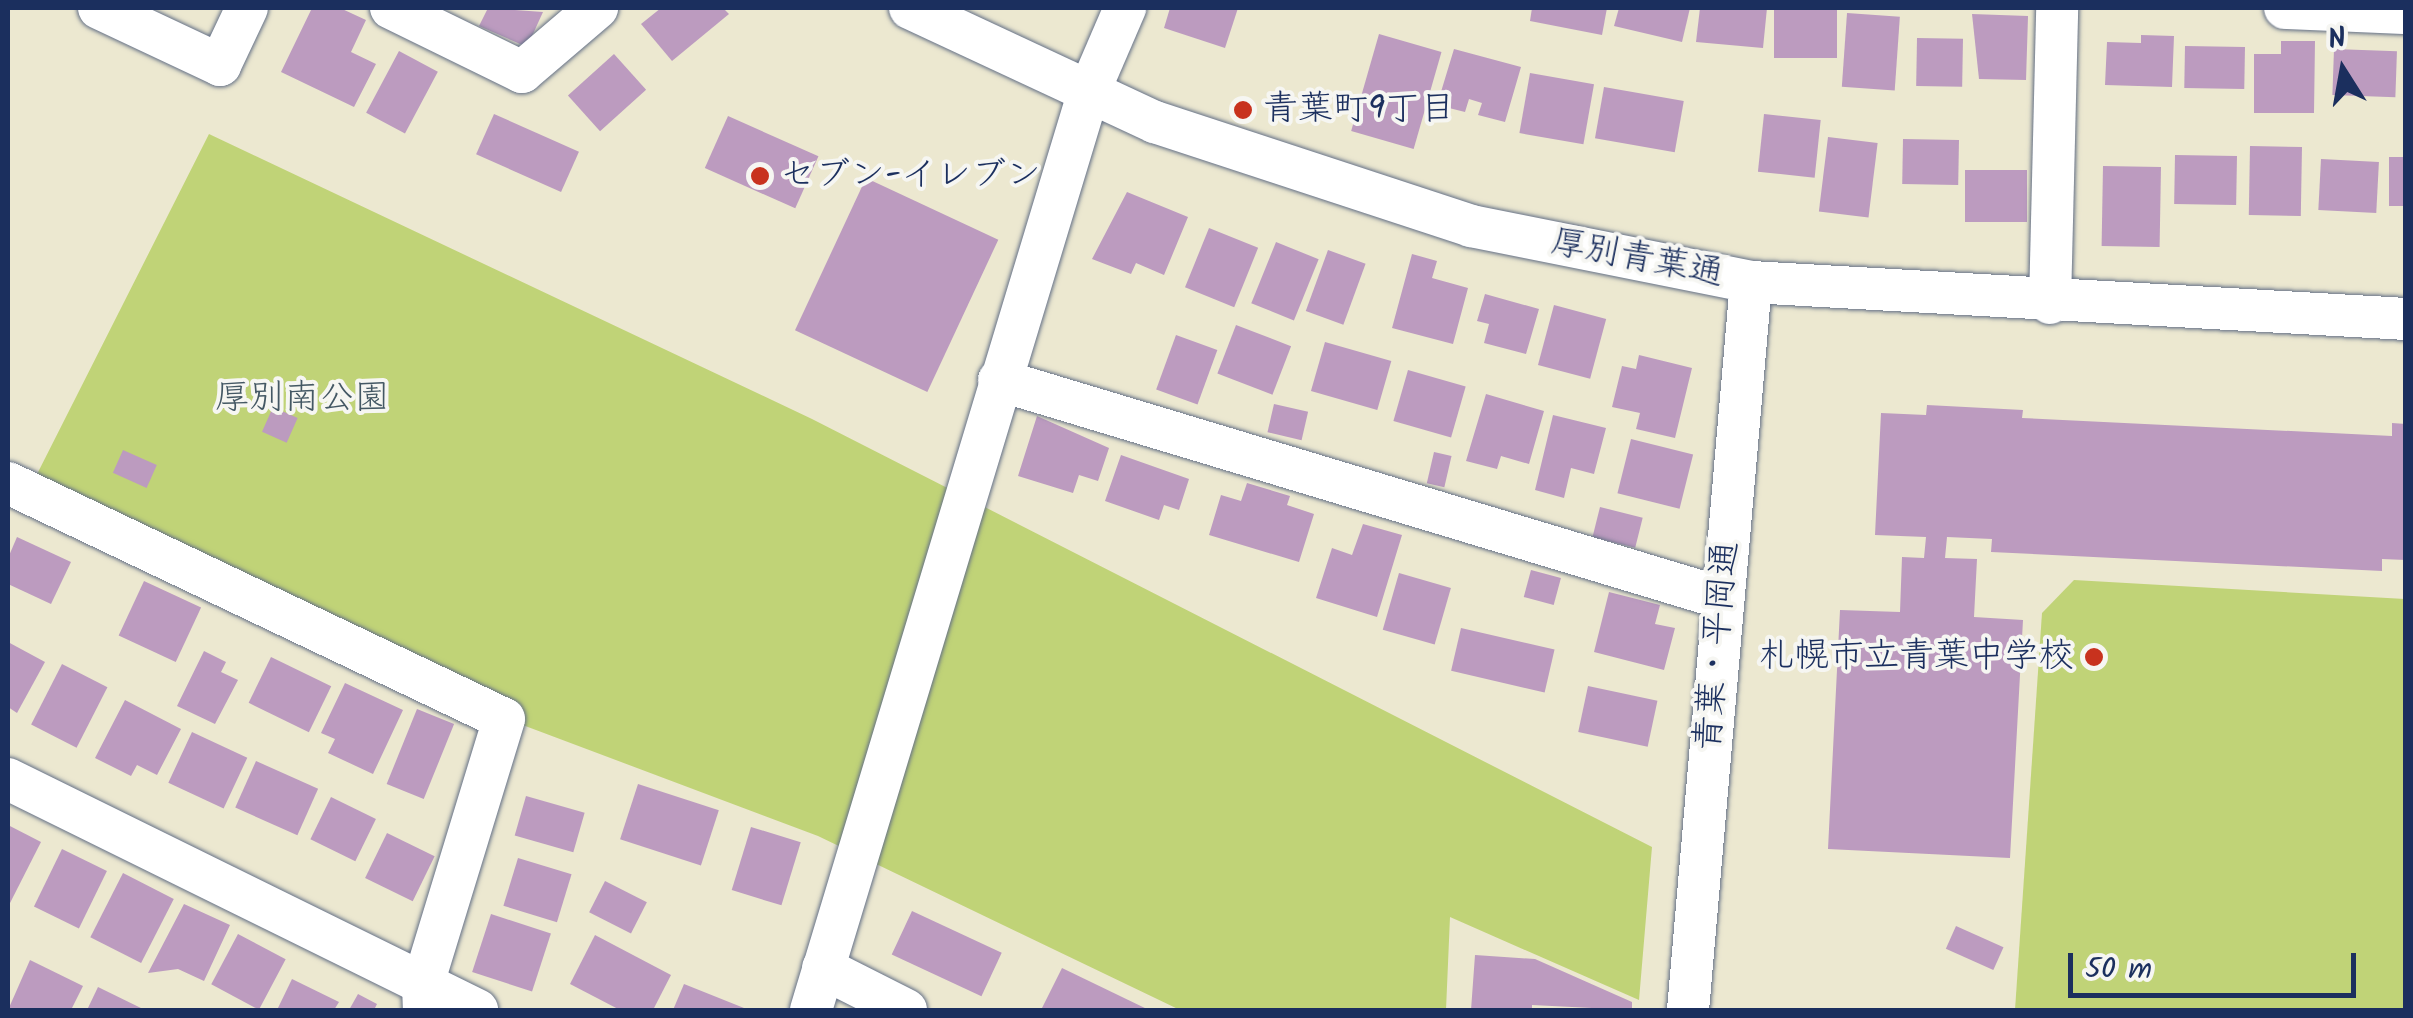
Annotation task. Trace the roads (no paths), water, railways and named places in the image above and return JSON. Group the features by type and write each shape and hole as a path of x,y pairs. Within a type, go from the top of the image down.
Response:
{"street":[{"path":"98,8 220,65 247,8"},
{"path":"391,8 522,72 597,8"},
{"name":"厚別青葉通","path":"910,8 1088,94 1472,226 1750,282 2050,303 2406,319"},
{"path":"810,1010 1088,94 1125,8"},
{"path":"2050,303 2057,8"},
{"path":"2284,8 2406,13"},
{"name":"青葉・平岡通","path":"1688,1010 1750,282"},
{"path":"999,380 1722,598"},
{"path":"8,483 504,718 423,997"},
{"path":"8,779 423,997 477,1010"},
{"path":"823,968 906,1010"}],"place":[{"name":"青葉町9丁目","path":"1243,110"},
{"name":"セブン-イレブン","path":"760,176"},
{"name":"札幌市立青葉中学校","path":"2094,657"}],"park label":[{"name":"厚別南公園","path":"302,399"}]}
